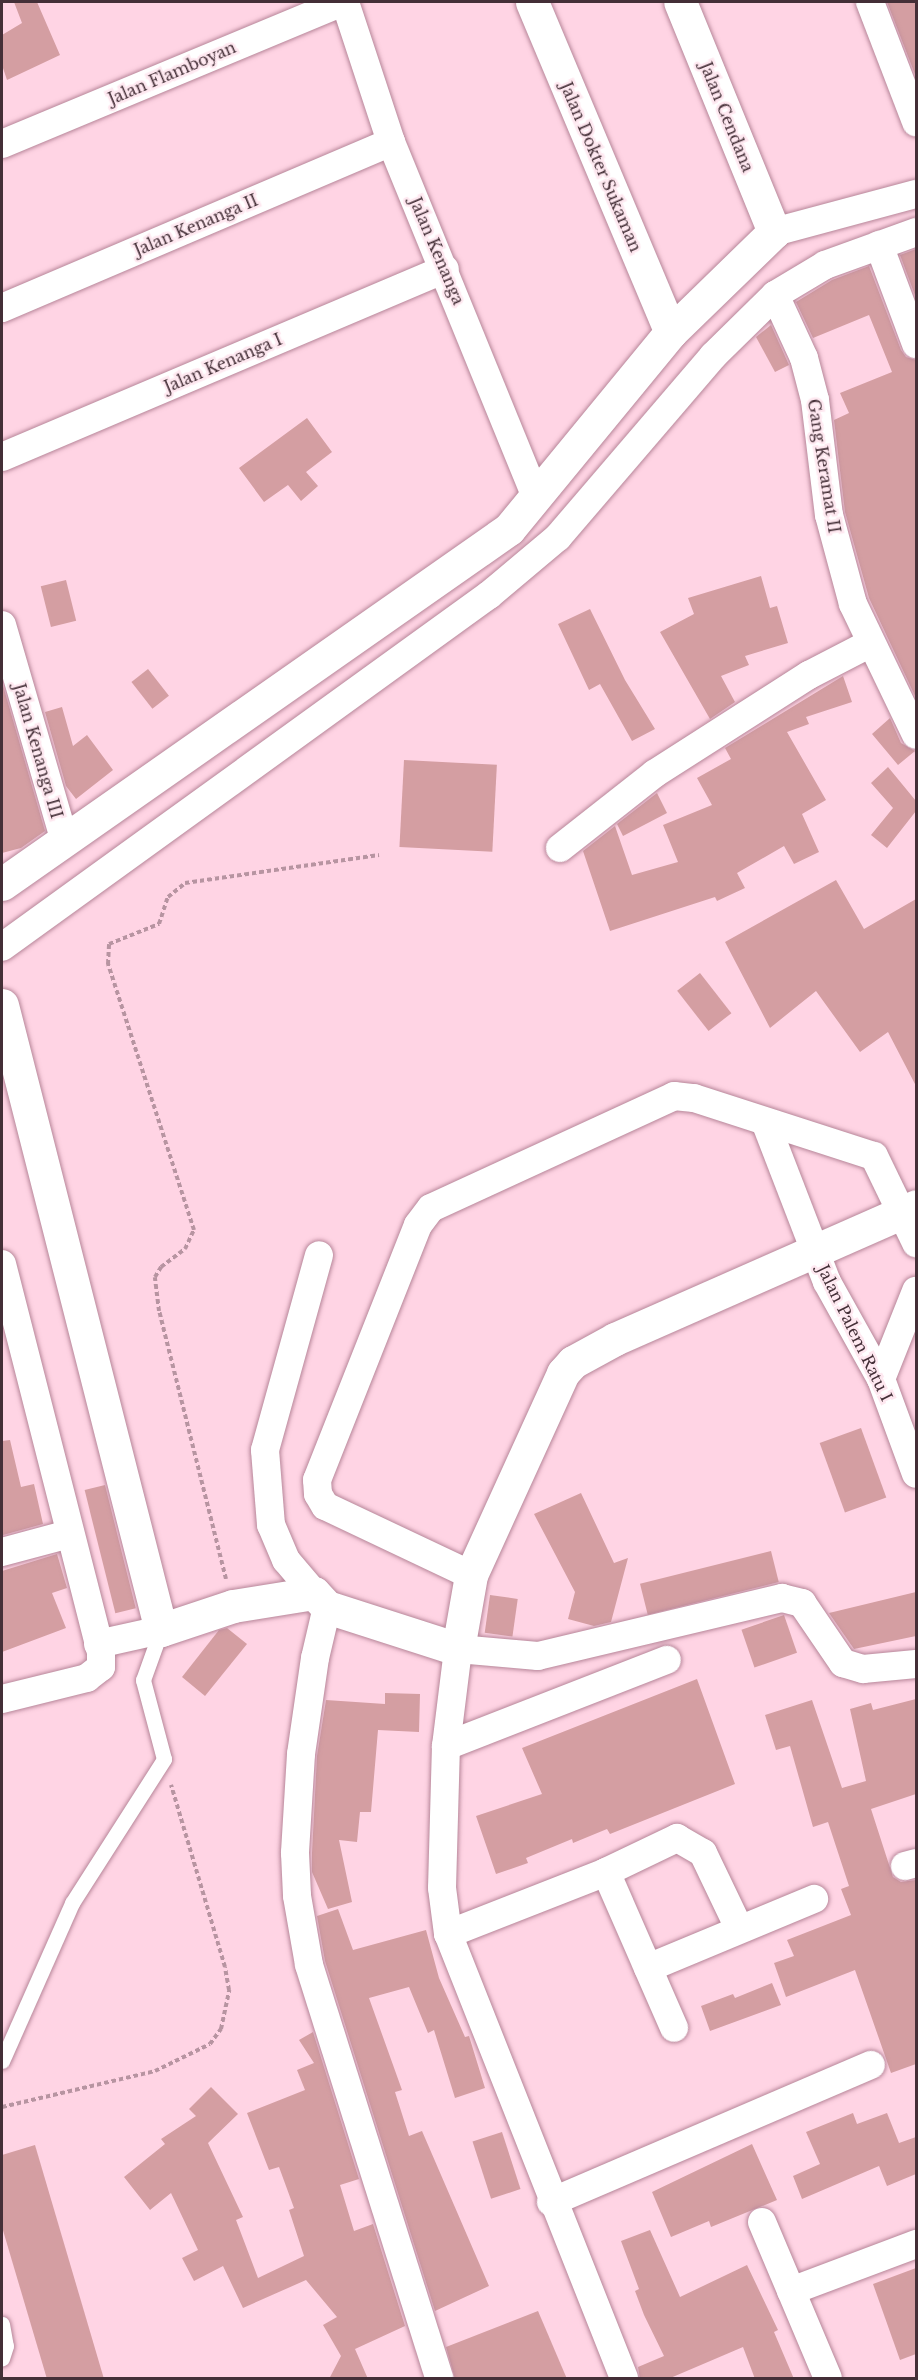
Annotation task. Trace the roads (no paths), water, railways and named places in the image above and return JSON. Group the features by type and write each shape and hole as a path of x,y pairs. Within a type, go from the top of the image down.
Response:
{"street":[{"name":"Jalan Kenanga","path":"344,2 391,142 445,269 536,497"},
{"name":"Jalan Flamboyan","path":"2,144 344,2"},
{"name":"Jalan Dokter Sukaman","path":"532,2 671,332"},
{"name":"Jalan Cendana","path":"680,2 774,232"},
{"path":"870,2 916,122"},
{"name":"Jalan Kenanga II","path":"2,308 391,142"},
{"path":"2,884 509,529 671,332 774,232 916,194"},
{"path":"2,947 506,581 558,537 713,356 776,295 802,275 879,244 916,232"},
{"path":"879,244 916,344"},
{"name":"Jalan Kenanga I","path":"2,457 445,269"},
{"name":"Gang Keramat II","path":"776,295 804,358 815,400 829,515 853,604 869,644 916,735"},
{"name":"Jalan Kenanga III","path":"2,625 65,842"},
{"path":"560,848 654,774 800,681 869,644"},
{"path":"2,1005 161,1630"},
{"path":"471,1575 324,1506 318,1494 317,1480 418,1225 445,1198 674,1096 694,1098 766,1124 874,1156 909,1209 916,1243"},
{"name":"Jalan Palem Ratu I","path":"766,1124 827,1282 881,1379 916,1474"},
{"path":"624,2379 551,2202 448,1934 442,1888 446,1746 458,1649 471,1575 562,1373 573,1362 615,1339 909,1209"},
{"path":"320,1255 265,1450 271,1525 286,1560 310,1599 315,1658 301,1754 295,1853 297,1896 309,1965 439,2379"},
{"path":"2,1264 98,1644 101,1667 95,1673 2,1700"},
{"path":"881,1379 916,1291"},
{"path":"2,1552 69,1534"},
{"path":"98,1644 161,1630 244,1604 310,1599 458,1649 538,1656 782,1598 802,1603 843,1663 863,1669 916,1664"},
{"path":"446,1746 667,1660"},
{"path":"448,1934 606,1872 677,1838 687,1841 703,1852 739,1928"},
{"path":"606,1872 674,2028"},
{"path":"648,1968 739,1928 814,1899"},
{"path":"551,2202 871,2065"},
{"path":"762,2222 828,2379"},
{"path":"790,2291 916,2244"}],"lane":[{"path":"2,2061 7,2029 72,1903 164,1759 143,1680 161,1630"},
{"path":"2,2324 6,2346 2,2358"}]}
